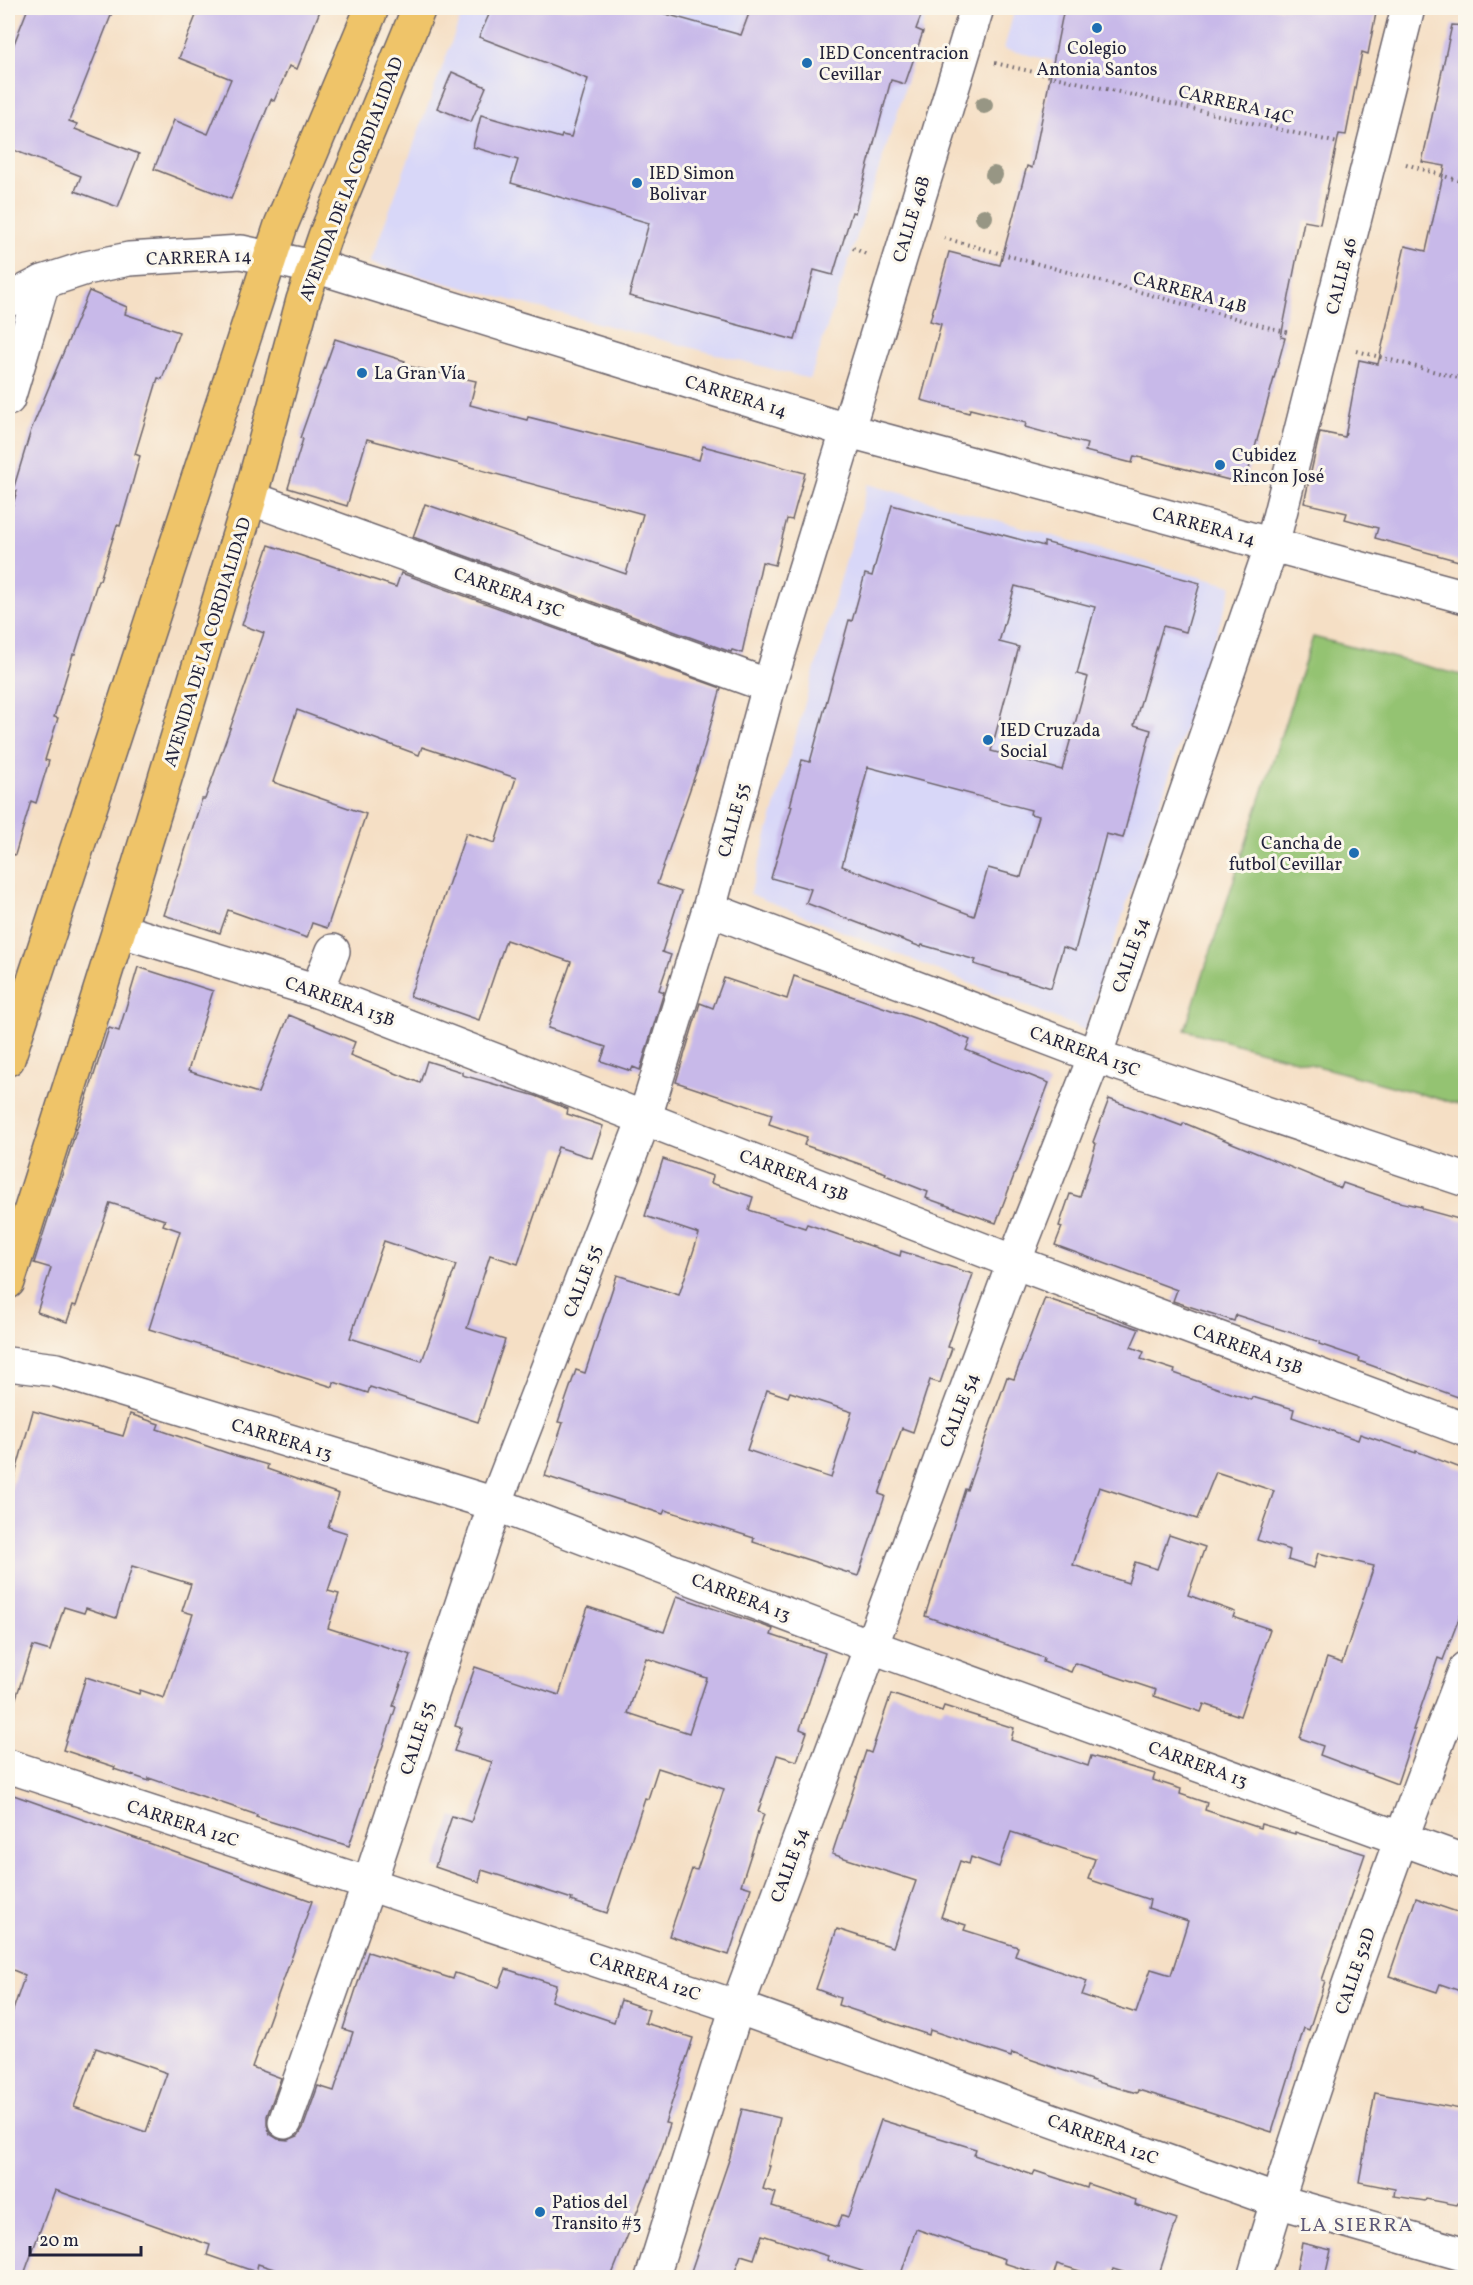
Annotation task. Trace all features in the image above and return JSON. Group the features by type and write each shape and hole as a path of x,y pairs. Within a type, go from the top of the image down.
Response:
{"main road":[{"path":"8,1059 13,1024 281,225 372,8"},
{"name":"AVENIDA DE LA CORDIALIDAD","path":"8,1282 119,930 250,498 298,316 314,267 418,8"}],"street":[{"name":"CALLE 46B","path":"846,430 977,8"},
{"name":"CALLE 46","path":"1272,545 1408,8"},
{"name":"CARRERA 14","path":"8,300 44,282 86,268 129,259 242,252 270,257 314,267 846,430 1466,597"},
{"path":"8,399 44,282"},
{"name":"CALLE 55","path":"285,2122 369,1884 495,1504 645,1117 709,909 768,686 846,430"},
{"name":"CARRERA 13C","path":"250,498 768,686"},
{"name":"CALLE 54","path":"652,2277 737,2007 1014,1262 1095,1056 1272,545"},
{"name":"CARRERA 13C","path":"709,909 1095,1056 1466,1179"},
{"name":"CARRERA 13B","path":"119,930 317,991 1014,1262 1466,1430"},
{"path":"317,991 333,951"},
{"name":"CARRERA 13","path":"8,1364 57,1370 495,1504 870,1646 1466,1862"},
{"name":"CALLE 52D","path":"1254,2277 1277,2201 1400,1837 1466,1668"},
{"name":"CARRERA 12C","path":"8,1766 737,2007 1277,2201 1466,2255"}],"path":[{"name":"CARRERA 14C","path":"962,56 1323,138 1466,183"},
{"name":"CARRERA 14B","path":"908,228 1466,380"}],"shaded area":[{"name":"IED Simon Bolivar","path":"464,8 928,8 896,118 810,379 370,263"},
{"name":"Colegio Antonia Santos","path":"1015,8 1190,8 1172,89 1004,49"},
{"name":"IED Cruzada Social","path":"868,484 1232,586 1085,1030 750,894"}],"green space":[{"name":"Cancha de futbol Cevillar","path":"1313,637 1465,676 1465,1106 1185,1030"}],"building":[{"path":"28,8 114,8 69,121 77,124 75,129 139,154 118,207 75,191 81,176 8,148 8,59"},
{"path":"199,8 321,8 297,69 289,66 274,101 271,99 231,199 154,169 174,120 208,134 231,79 179,58"},
{"path":"492,8 644,8 741,35 751,8 924,8 916,29 923,32 905,84 891,80 855,213 852,212 833,275 814,270 795,340 629,296 649,223 511,183 518,160 473,147 481,115 561,138 562,135 571,137 588,79 479,37"},
{"path":"1064,8 1377,8 1368,54 1362,52 1346,135 1339,134 1320,224 1304,221 1281,337 1285,338 1245,484 1134,456 1132,463 1085,451 1087,444 1025,427 1026,423 970,409 969,413 921,400 941,324 930,321 949,252 1000,265 1027,166 1032,168"},
{"path":"1452,25 1466,26 1466,563 1375,538 1378,528 1345,519 1347,513 1304,503 1320,432 1345,437 1359,360 1378,364 1405,246 1426,251 1445,166 1422,162"},
{"path":"452,72 486,87 471,122 437,108"},
{"path":"89,291 127,307 125,314 179,332 162,379 158,378 135,454 140,456 120,526 117,525 75,654 73,654 54,717 58,718 45,760 49,761 36,803 31,801 15,855 8,854 8,520 17,491 13,490 31,430"},
{"path":"335,339 405,361 403,365 476,381 470,405 527,420 528,417 699,460 703,446 805,473 792,520 787,519 775,565 762,562 742,653 732,650 731,652 413,537 425,504 626,574 643,514 367,439 347,506 288,488 303,439 300,438"},
{"path":"892,505 1044,546 1044,542 1200,583 1186,632 1163,626 1134,725 1151,730 1123,838 1106,834 1075,951 1063,947 1051,988 974,964 976,960 922,945 921,947 806,903 811,889 771,878 792,806 790,806 802,760 810,762 849,620 852,621 865,574 872,576","holes":["1015,586 1095,607 1077,674 1088,677 1062,770 991,751 1019,647 999,642","868,767 1031,810 1030,814 1039,816 1021,877 988,868 974,916 842,866"]},
{"path":"269,545 396,587 401,573 721,688 703,752 657,884 681,892 662,952 671,955 659,990 664,992 640,1070 633,1067 631,1071 601,1061 606,1047 548,1028 571,962 506,940 479,1020 410,996 466,833 495,843 516,778 422,747 419,755 297,710 273,782 366,814 327,928 312,923 307,938 228,910 220,933 164,915 202,799 205,799 264,633 242,625"},
{"path":"138,967 213,991 188,1071 258,1093 289,1015 355,1042 350,1055 420,1083 427,1061 462,1072 462,1075 536,1096 568,1109 567,1114 603,1126 592,1158 558,1147 518,1264 490,1255 467,1328 505,1340 478,1422 370,1387 368,1393 334,1382 333,1387 149,1329 180,1231 163,1225 165,1220 110,1203 76,1306 73,1305 67,1322 37,1312 51,1268 34,1263 109,1028 119,1031","holes":["384,1241 456,1265 422,1361 350,1338"]},
{"path":"794,976 970,1040 966,1050 1049,1083 996,1223 926,1198 928,1192 885,1175 886,1173 804,1145 807,1137 769,1124 772,1114 676,1082 700,1003 713,1008 724,978 787,999"},
{"path":"1109,1099 1182,1126 1184,1123 1341,1188 1343,1183 1395,1201 1466,1221 1466,1400 1359,1361 1360,1358 1319,1344 1320,1342 1236,1315 1234,1321 1173,1301 1177,1290 1055,1245 1070,1194 1080,1197 1096,1144 1093,1142"},
{"path":"663,1159 713,1176 711,1183 753,1197 749,1210 805,1228 807,1224 900,1256 901,1251 973,1274 948,1347 952,1348 940,1383 930,1380 913,1432 902,1428 879,1494 885,1496 858,1576 753,1542 754,1538 665,1510 663,1514 545,1476 563,1423 558,1422 576,1370 585,1373 617,1275 679,1295 699,1234 645,1216","holes":["767,1390 788,1397 790,1392 852,1412 831,1478 747,1450"]},
{"path":"1045,1298 1139,1329 1131,1347 1144,1352 1141,1359 1175,1370 1174,1373 1251,1400 1252,1397 1294,1409 1292,1417 1358,1440 1360,1434 1416,1453 1416,1451 1466,1470 1466,1600 1443,1660 1438,1658 1397,1784 1320,1755 1323,1746 1300,1738 1327,1658 1342,1663 1374,1566 1318,1553 1314,1568 1288,1560 1290,1550 1257,1540 1274,1491 1216,1472 1197,1519 1099,1487 1073,1565 1128,1583 1135,1562 1157,1569 1169,1535 1205,1547 1188,1595 1235,1612 1233,1617 1270,1629 1240,1716 1204,1704 1201,1712 1154,1696 1156,1690 1075,1663 1071,1672 1043,1662 1044,1658 925,1616 965,1489 967,1490 1007,1377 1014,1379"},
{"path":"33,1411 123,1436 130,1414 159,1424 157,1429 268,1465 267,1469 339,1494 328,1527 347,1533 328,1591 339,1594 328,1628 411,1655 349,1846 256,1817 257,1815 149,1778 149,1781 63,1750 86,1677 139,1694 140,1690 164,1698 193,1614 182,1611 191,1584 132,1566 116,1618 86,1608 84,1613 64,1607 50,1651 33,1646 14,1704 8,1703 8,1489 11,1489"},
{"path":"677,1596 773,1629 771,1635 825,1653 800,1729 807,1732 797,1761 777,1755 758,1812 764,1814 741,1885 751,1888 729,1955 669,1936 692,1869 697,1870 724,1789 658,1768 648,1799 645,1798 607,1913 571,1901 572,1899 482,1870 479,1882 435,1867 452,1816 471,1822 492,1762 454,1751 462,1728 455,1726 475,1667 559,1695 588,1607 664,1632","holes":["646,1658 707,1678 689,1733 628,1713"]},
{"path":"891,1694 942,1711 944,1706 1014,1728 1011,1740 1088,1766 1091,1756 1155,1774 1153,1780 1181,1789 1180,1794 1207,1803 1205,1810 1260,1828 1261,1824 1295,1834 1295,1832 1365,1854 1322,1980 1325,1981 1309,2030 1304,2028 1272,2132 1138,2090 1137,2093 1100,2083 1012,2053 1011,2057 930,2030 929,2035 838,2005 840,1998 816,1989 837,1929 893,1947 916,1881 832,1854 866,1751 871,1753","holes":["1011,1832 1095,1859 1088,1879 1150,1900 1148,1908 1188,1921 1171,1975 1151,1969 1136,2013 1082,1995 1087,1981 1015,1956 1018,1947 964,1930 966,1925 941,1917 960,1861 969,1864 971,1857 999,1867"]},
{"path":"8,1793 312,1901 252,2067 281,2078 267,2116 270,2134 278,2139 288,2140 298,2136 318,2086 334,2091 353,2032 343,2029 368,1952 453,1979 455,1973 499,1987 506,1969 556,1985 551,2001 614,2022 621,2000 649,2010 645,2023 693,2038 665,2123 670,2124 661,2152 611,2277 299,2277 258,2264 256,2272 207,2255 210,2245 55,2190 23,2277 8,2277 8,2025 25,1975 8,1968","holes":["96,2048 167,2073 146,2132 74,2107"]},
{"path":"1416,1898 1466,1915 1466,1993 1440,1984 1437,1992 1389,1976"},
{"path":"1375,2093 1466,2110 1466,2204 1458,2203 1457,2205 1394,2196 1395,2189 1359,2182"},
{"path":"742,2109 780,2118 763,2189 776,2193 772,2206 838,2227 842,2215 848,2217 881,2120 976,2149 974,2155 1033,2175 1035,2171 1087,2188 1088,2184 1136,2200 1135,2205 1177,2219 1158,2277 1139,2277 1113,2269 1110,2277 1099,2277 1057,2264 1053,2277 1048,2277 1004,2263 1005,2259 916,2229 900,2277 881,2277 827,2260 828,2256 762,2235 754,2259 741,2255 733,2277 689,2277 730,2157"},
{"path":"1302,2243 1331,2250 1325,2277 1295,2277"}],"place":[{"name":"Colegio Antonia Santos","path":"1097,28"},
{"name":"IED Concentracion Cevillar","path":"807,63"},
{"name":"IED Simon Bolivar","path":"637,183"},
{"name":"La Gran Vía","path":"362,373"},
{"name":"Cubidez Rincon José","path":"1220,465"},
{"name":"IED Cruzada Social","path":"988,740"},
{"name":"Cancha de futbol Cevillar","path":"1354,853"},
{"name":"Patios del Transito #3","path":"540,2212"}],"district":[{"name":"LA SIERRA","path":"1357,2224"}]}
